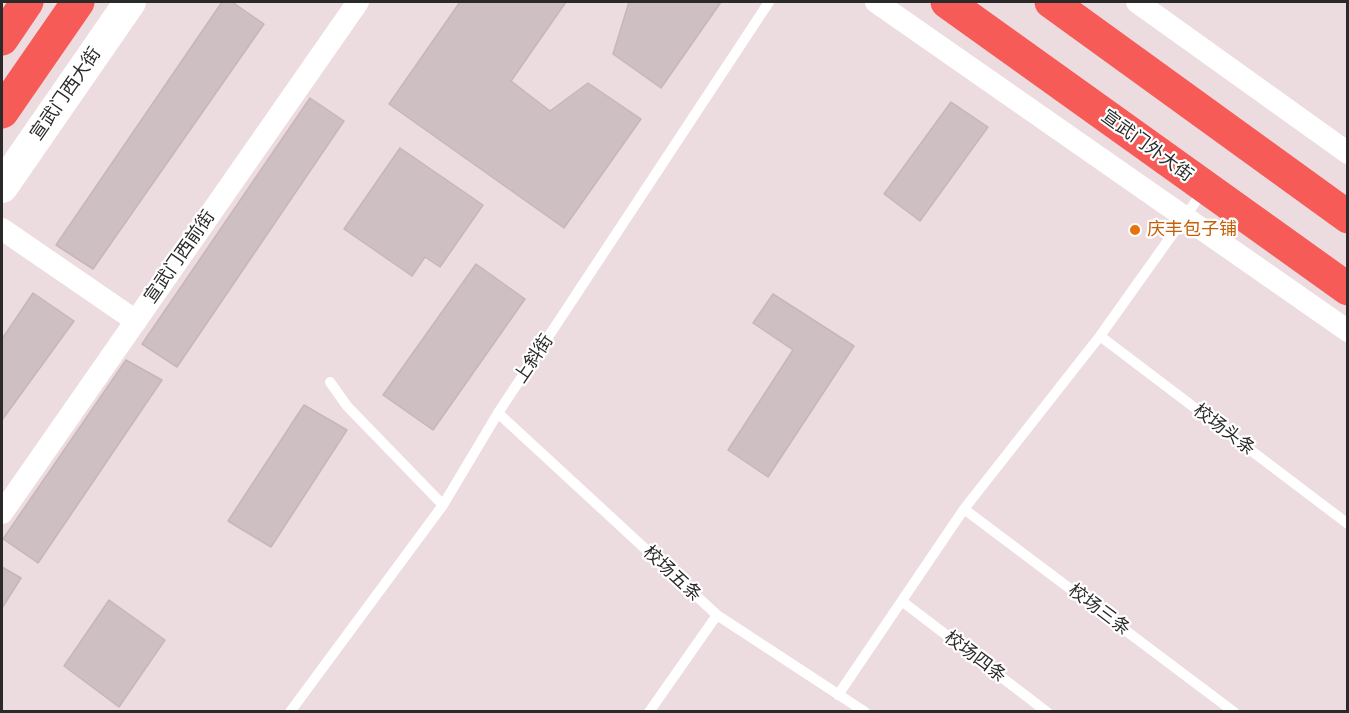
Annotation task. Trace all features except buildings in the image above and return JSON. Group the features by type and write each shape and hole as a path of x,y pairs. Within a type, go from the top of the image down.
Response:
{"main road":[{"path":"2,39 27,2"},
{"path":"2,112 78,2"},
{"name":"宣武门外大街","path":"947,2 1347,289"},
{"path":"1051,2 1347,217"}],"street":[{"name":"宣武门西大街","path":"2,187 130,2"},
{"name":"宣武门西前街","path":"2,513 358,2"},
{"path":"876,2 1186,216 1347,331"},
{"path":"1137,2 1347,153"},
{"path":"2,229 136,321"}],"lane":[{"name":"上斜街","path":"290,711 442,505 498,413 770,2"},
{"path":"838,695 964,509 1101,336 1206,188"},
{"name":"校场头条","path":"1101,336 1347,524"},
{"path":"330,382 347,405 442,505"},
{"name":"校场五条","path":"498,413 717,615 862,710"},
{"name":"校场三条","path":"964,509 1234,711"},
{"name":"校场四条","path":"903,602 1047,711"},
{"path":"649,711 717,615"}],"place":[{"name":"庆丰包子铺","path":"1135,230"}]}
